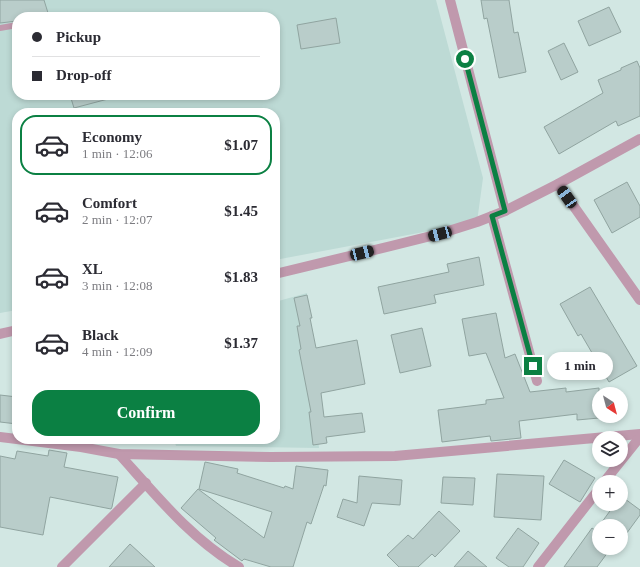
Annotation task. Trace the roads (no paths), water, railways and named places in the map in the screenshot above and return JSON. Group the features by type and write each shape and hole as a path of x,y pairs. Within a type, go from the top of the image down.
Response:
{"street":[{"path":"450,0 505,211"},
{"path":"280,273 433,236 477,222 505,211 640,139"},
{"path":"558,184 640,300"},
{"path":"492,216 537,381"},
{"path":"0,334 12,331"},
{"path":"57,444 119,454 271,457 395,456 640,434"},
{"path":"0,437 12,438"},
{"path":"610,475 640,437"},
{"path":"119,454 192,532 208,546 239,567"},
{"path":"62,567 146,483"},
{"path":"538,567 592,498"}],"lane":[{"path":"0,28 12,26"}]}
